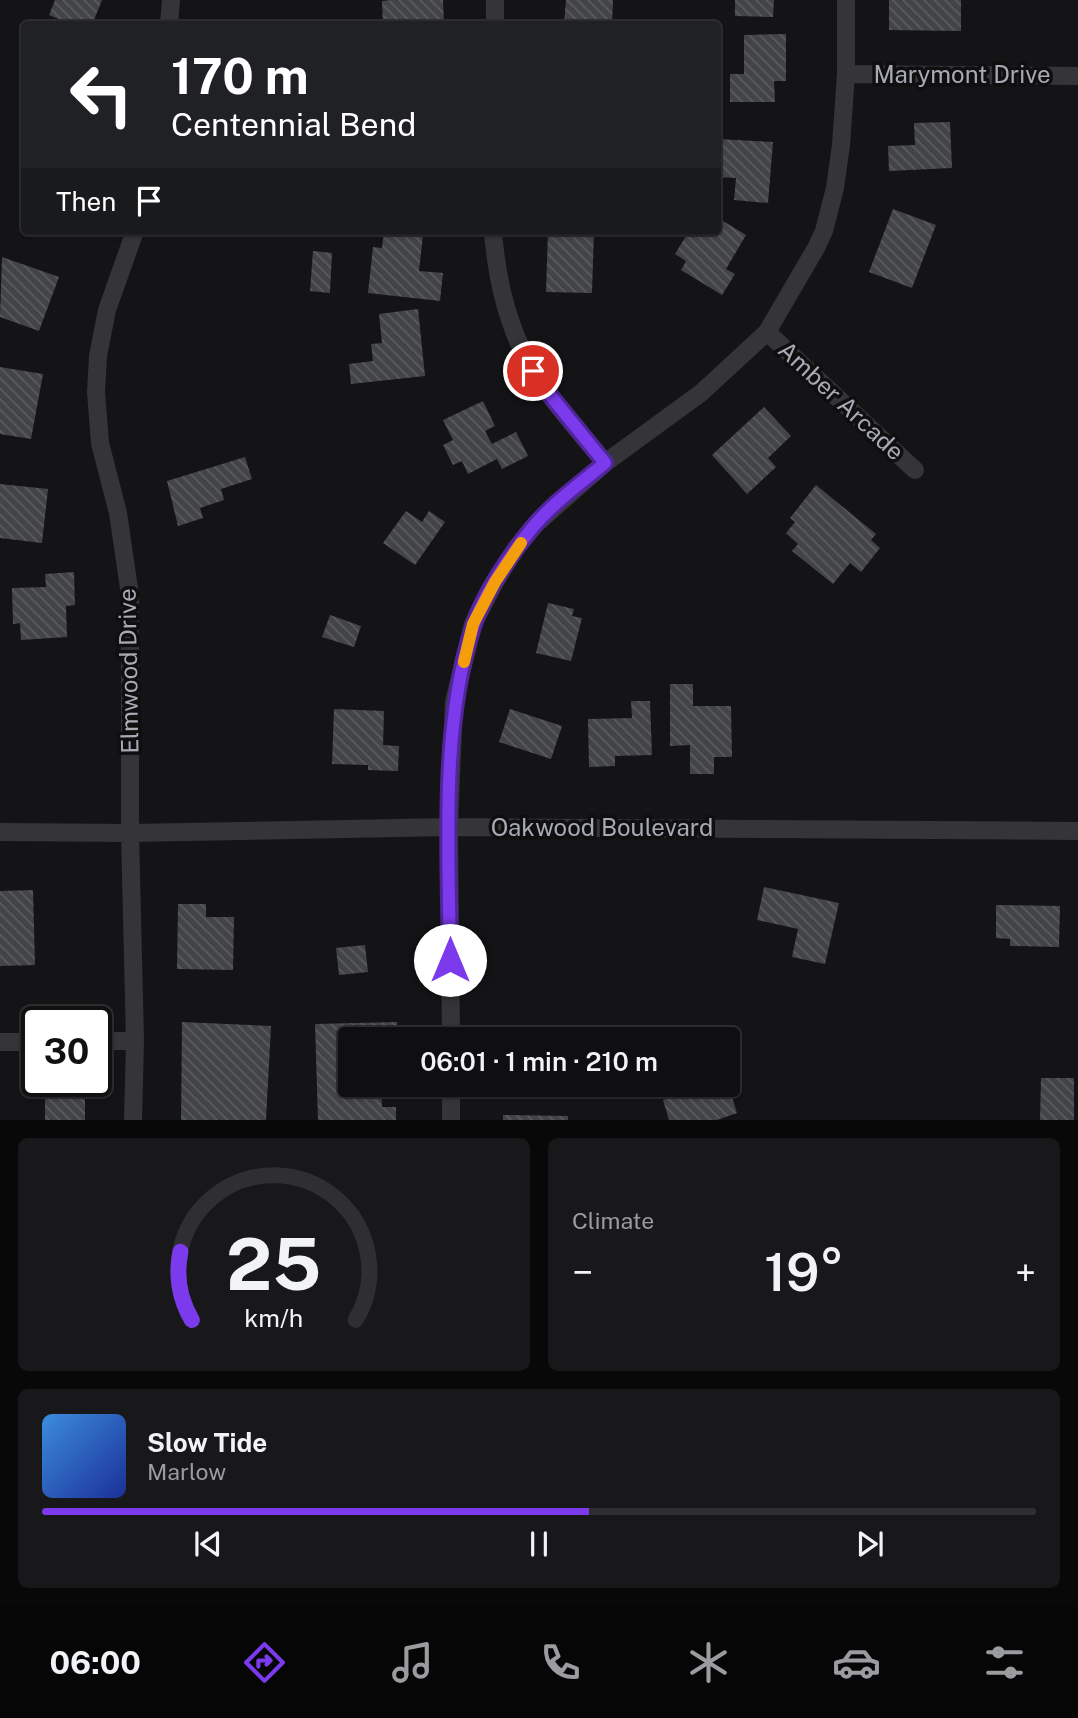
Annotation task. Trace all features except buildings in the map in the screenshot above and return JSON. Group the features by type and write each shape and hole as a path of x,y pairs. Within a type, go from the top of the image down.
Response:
{"street":[{"path":"169,21 170,0"},
{"path":"495,0 495,21"},
{"path":"450,1027 449,828 454,702 473,624 502,571 536,524 605,463 702,393 767,331 824,231 837,177 846,74 845,0"},
{"name":"Marymont Drive","path":"846,74 1078,76"},
{"name":"Elmwood Drive","path":"133,1119 135,1041 130,832 130,595 118,513 100,443 96,392 98,356 107,310 134,235"},
{"path":"494,235 506,311 520,346 541,384 605,463"},
{"name":"Amber Arcade","path":"767,331 915,470"},
{"name":"Oakwood Boulevard","path":"0,832 449,828 1078,831"},
{"path":"112,1041 135,1041"},
{"path":"0,1042 21,1042"},
{"path":"451,1097 451,1119"}],"slow traffic":[{"path":"464,662 473,624 495,582 521,543"}],"route":[{"path":"450,960 449,828 454,702 473,624 516,548 536,524 605,463 533,371"}]}
